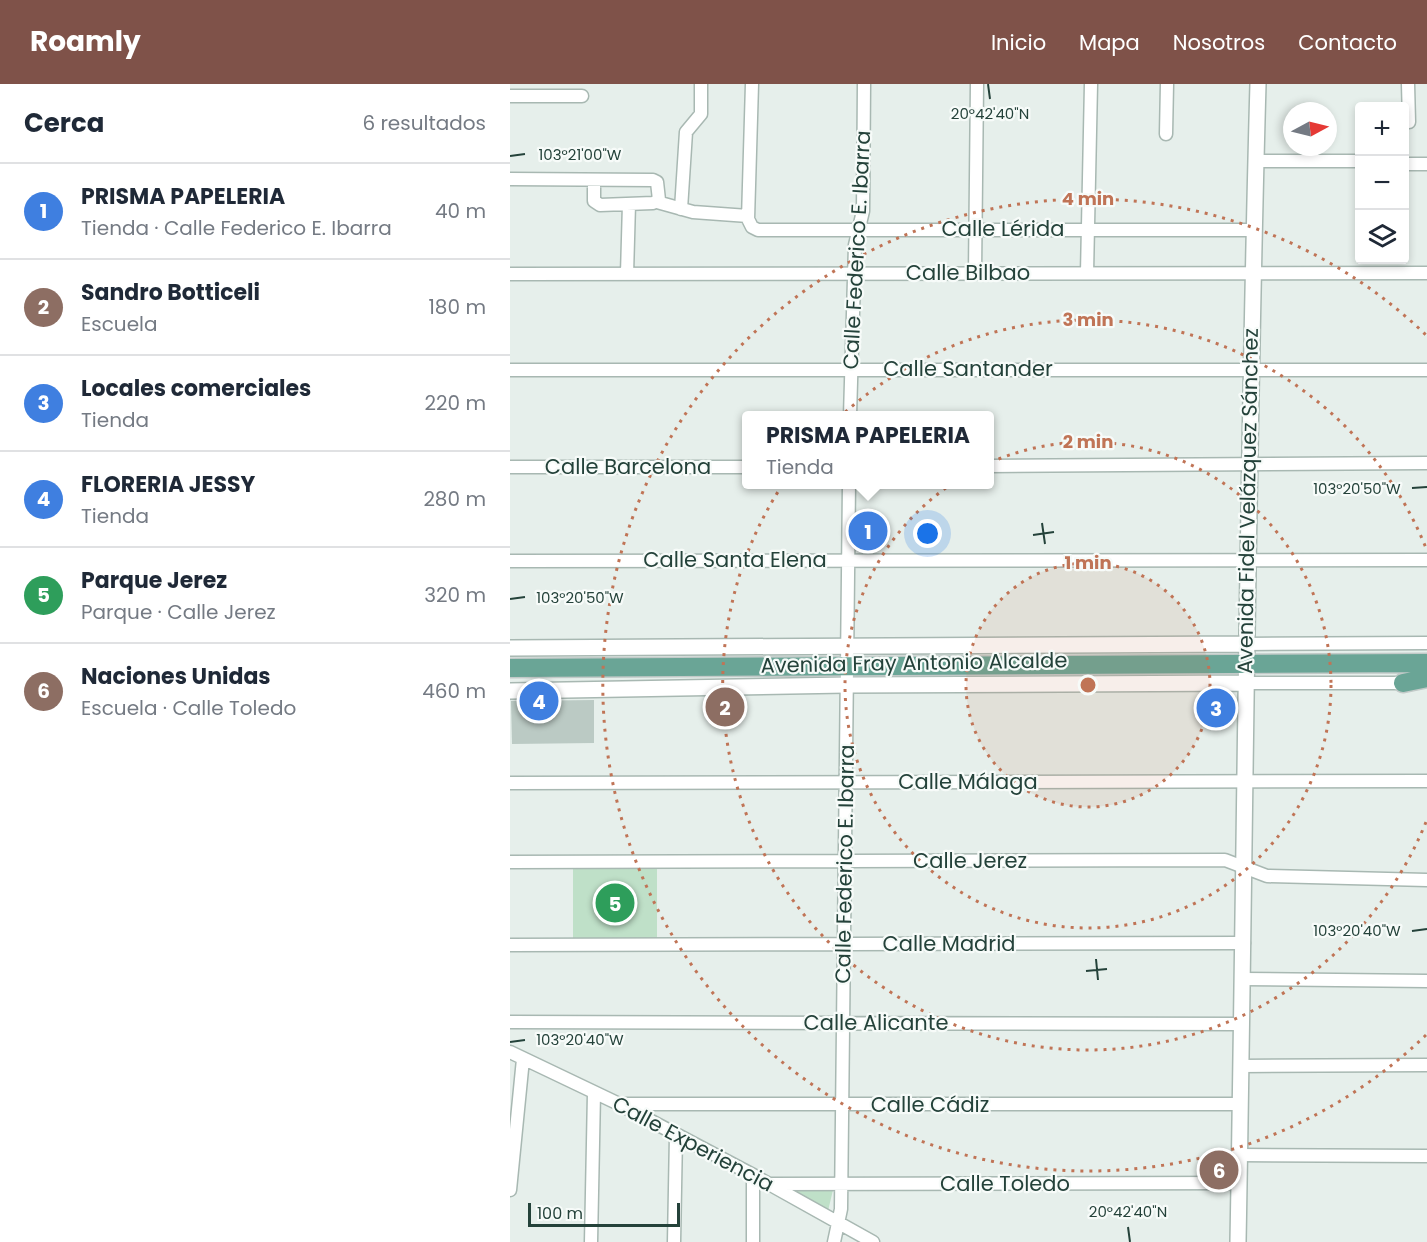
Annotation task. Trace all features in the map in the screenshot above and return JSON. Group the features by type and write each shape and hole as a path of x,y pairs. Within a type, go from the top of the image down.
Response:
{"main road":[{"name":"Avenida Fray Antonio Alcalde","path":"510,668 1427,663"},
{"path":"1403,683 1427,678"}],"street":[{"path":"681,209 686,132 701,114 701,84"},
{"path":"750,222 752,84"},
{"name":"Calle Federico E. Ibarra","path":"850,411 855,244 863,211 864,84"},
{"path":"975,273 977,84"},
{"path":"1087,273 1091,84"},
{"path":"1166,134 1167,84"},
{"name":"Avenida Fidel Velázquez Sánchez","path":"1238,1242 1245,868 1248,464 1258,84"},
{"path":"1408,84 1408,102"},
{"path":"510,96 582,96"},
{"path":"1256,161 1355,161"},
{"path":"1409,164 1427,164"},
{"path":"510,179 653,180 657,182 659,200 629,204 596,204 594,181"},
{"name":"Calle Lérida","path":"657,202 693,212 750,222 758,230 859,228 1253,230"},
{"path":"627,274 629,204"},
{"name":"Calle Bilbao","path":"510,274 1427,273"},
{"name":"Calle Santander","path":"510,370 1427,370"},
{"path":"994,466 1427,463"},
{"name":"Calle Barcelona","path":"510,467 742,467"},
{"name":"Calle Federico E. Ibarra","path":"834,1242 842,1209 849,489"},
{"name":"Calle Santa Elena","path":"510,561 1427,560"},
{"name":"Avenida Fray Antonio Alcalde","path":"510,648 1427,643"},
{"name":"Avenida Fray Antonio Alcalde","path":"510,691 846,685 1427,683"},
{"name":"Calle Málaga","path":"510,783 1427,782"},
{"name":"Calle Jerez","path":"510,862 1225,860 1267,876 1427,880"},
{"name":"Calle Madrid","path":"510,945 1244,943"},
{"path":"1243,979 1427,981"},
{"name":"Calle Alicante","path":"510,1022 1242,1024"},
{"name":"Calle Experiencia","path":"510,1052 619,1104 873,1242"},
{"path":"510,1190 523,1059"},
{"path":"1241,1066 1427,1065"},
{"path":"591,1242 594,1093"},
{"name":"Calle Cádiz","path":"619,1104 1241,1104"},
{"path":"674,1242 676,1135"},
{"path":"1240,1155 1427,1156"},
{"path":"753,1175 753,1242"},
{"name":"Calle Toledo","path":"770,1184 1239,1184"}],"green space":[{"path":"573,865 657,866 657,941 573,940"},
{"path":"833,1190 828,1211 794,1191"}],"building":[{"path":"594,700 594,743 512,744 511,701"}],"place":[{"name":"PRISMA PAPELERIA","path":"868,531"},
{"name":"FLORERIA JESSY","path":"539,701"},
{"name":"Sandro Botticeli","path":"725,707"},
{"name":"Locales comerciales","path":"1216,708"},
{"name":"Parque Jerez","path":"615,903"},
{"name":"Naciones Unidas","path":"1219,1170"}]}
